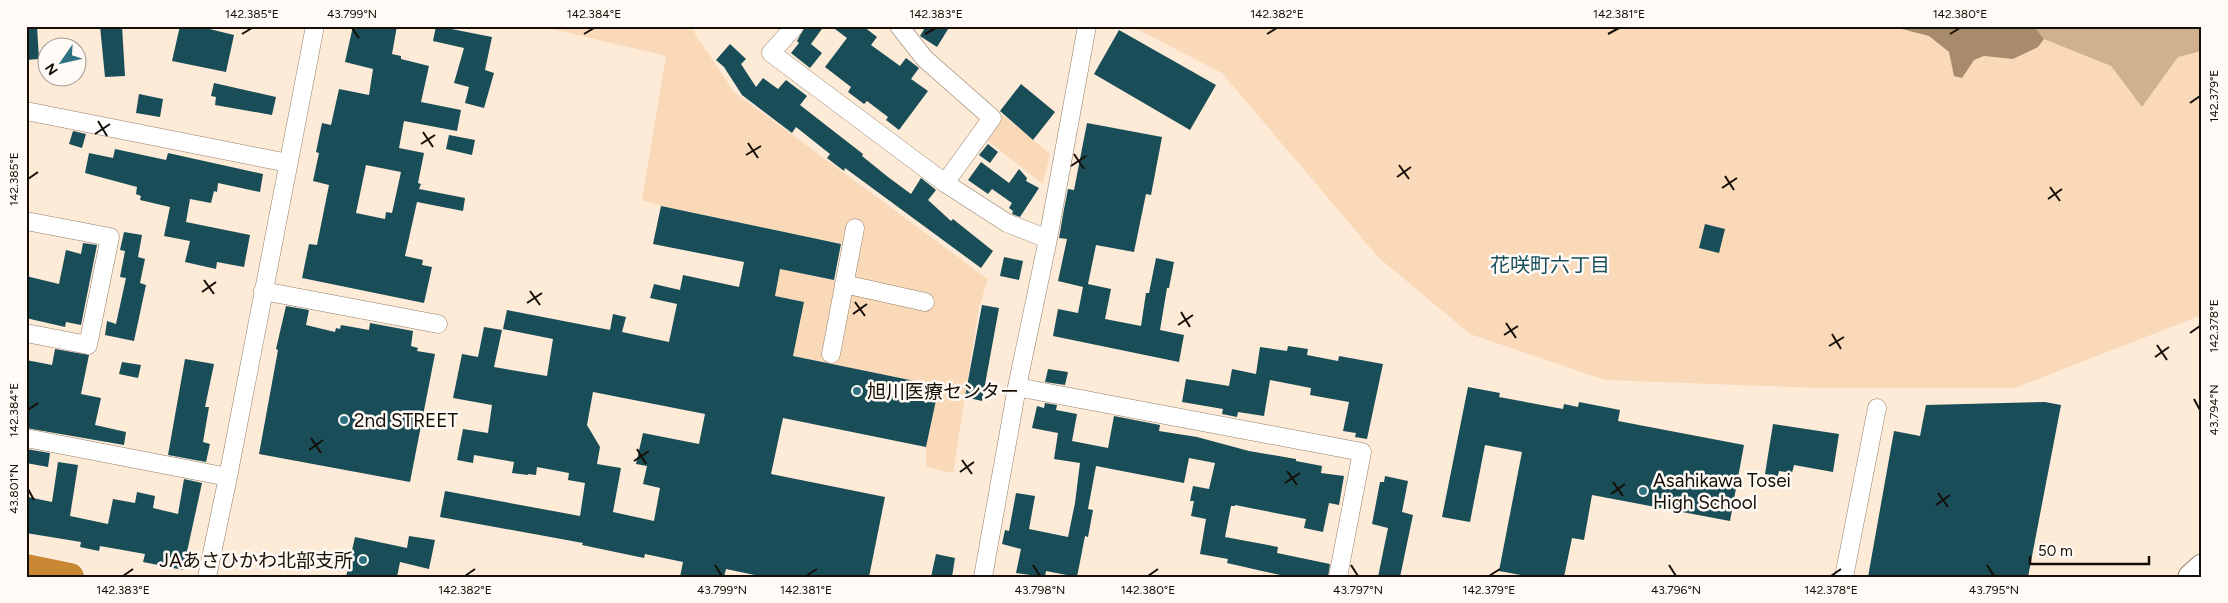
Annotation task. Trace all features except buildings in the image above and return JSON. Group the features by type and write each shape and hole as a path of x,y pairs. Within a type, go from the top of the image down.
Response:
{"highway":[{"path":"26,568 70,577"}],"street":[{"path":"207,577 228,477 314,26"},
{"path":"795,26 771,53 945,183 1007,223 1048,239"},
{"path":"899,26 925,59 992,118 945,183"},
{"path":"983,577 1017,387 1048,239 1087,26"},
{"path":"26,111 288,163"},
{"path":"26,221 110,237 88,345 26,333"},
{"path":"831,354 855,228"},
{"path":"844,284 925,302"},
{"path":"263,291 438,324"},
{"path":"1017,387 1362,452 1338,577"},
{"path":"1844,577 1877,408"},
{"path":"26,438 228,477"},
{"path":"2191,577 2202,567"}],"shaded area":[{"path":"540,26 690,26 734,92 988,279 979,307 953,473 926,467 926,447 938,386 785,354 771,333 797,338 804,302 775,296 780,269 836,281 844,244 661,206 642,200 666,56"},
{"path":"1131,26 1890,26 1929,36 1949,52 1954,75 1974,60 1984,56 2013,59 2037,47 2044,39 2111,66 2142,107 2178,57 2202,51 2202,315 2015,388 1818,388 1605,380 1470,334 1378,257 1222,73"},
{"path":"1890,26 2034,26 2044,39 2038,47 2013,59 1984,56 1974,60 1962,78 1954,76 1949,52 1929,36"},
{"path":"2034,26 2202,26 2202,51 2178,57 2142,107 2111,66 2044,39"},
{"path":"999,112 1050,154 1043,184 980,135"}],"place":[{"name":"旭川医療センター","path":"857,391"},
{"name":"2nd STREET","path":"344,420"},
{"name":"Asahikawa Tosei High School","path":"1643,491"},
{"name":"JAあさひかわ北部支所","path":"363,560"}],"district":[{"name":"花咲町六丁目","path":"1550,265"}]}
